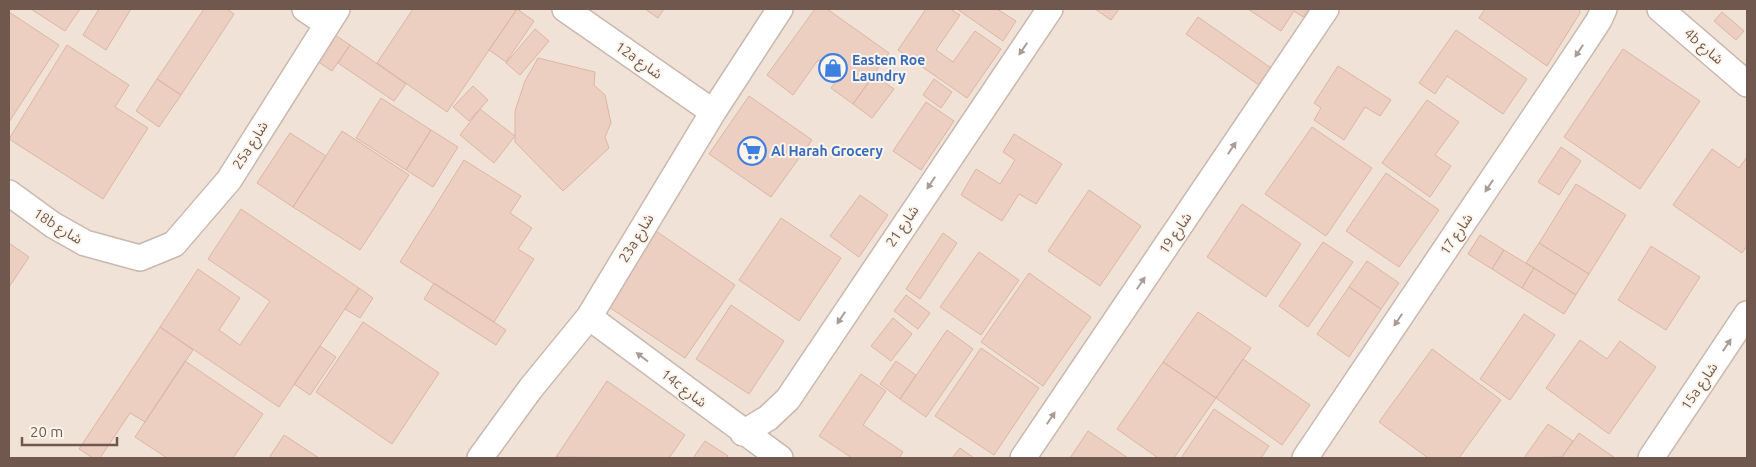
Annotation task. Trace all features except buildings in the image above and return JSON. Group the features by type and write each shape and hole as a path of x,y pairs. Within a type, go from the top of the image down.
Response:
{"street":[{"path":"304,9 332,16"},
{"name":"12a شارع","path":"564,9 713,112"},
{"name":"23a شارع","path":"480,458 531,388 589,317 713,112 780,9"},
{"name":"شارع 21","path":"743,433 768,418 788,399 1050,9"},
{"name":"شارع 19","path":"1023,458 1326,9"},
{"name":"شارع 17","path":"1306,458 1579,51 1604,9"},
{"name":"4b شارع","path":"1660,9 1747,84"},
{"name":"25a شارع","path":"140,258 174,244 228,180 332,16"},
{"name":"18b شارع","path":"9,193 53,225 85,243 140,258"},
{"name":"15a شارع","path":"1652,458 1747,314"},
{"name":"14c شارع","path":"589,317 743,433 780,458"}],"shaded area":[{"path":"9,9 1747,9 1747,458 9,458"}],"place":[{"name":"Easten Roe Laundry","path":"833,68"},
{"name":"Al Harah Grocery","path":"752,151"}]}
